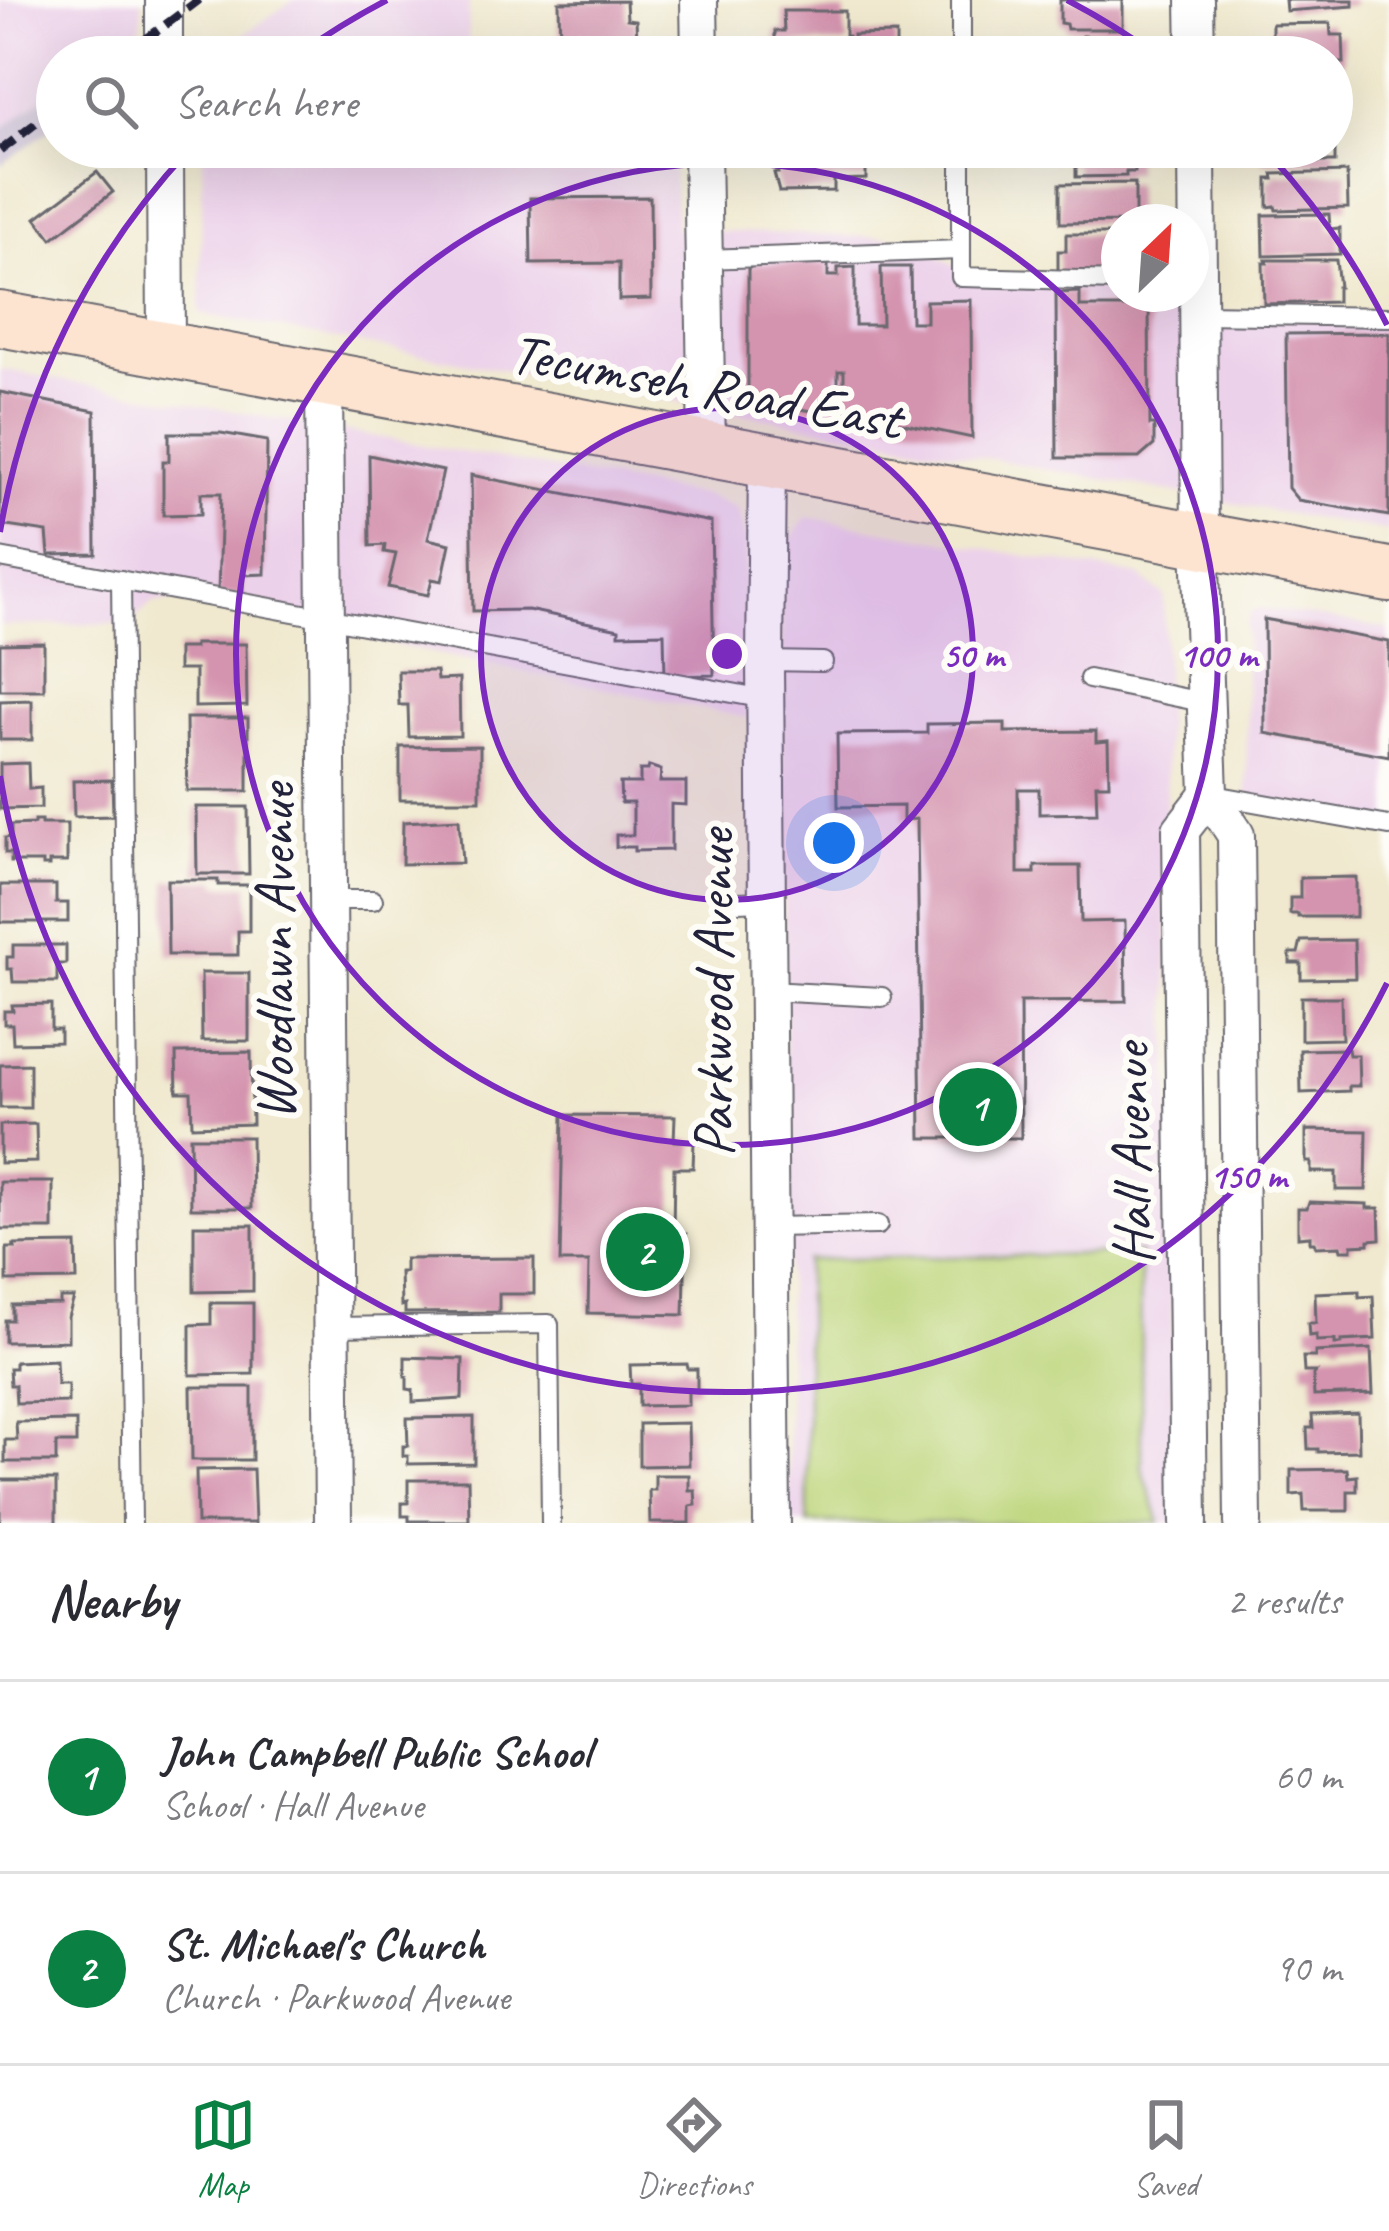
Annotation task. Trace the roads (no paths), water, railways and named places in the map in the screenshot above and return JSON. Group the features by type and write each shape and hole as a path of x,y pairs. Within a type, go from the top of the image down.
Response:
{"main road":[{"name":"Tecumseh Road East","path":"0,319 1389,575"}],"street":[{"path":"164,0 164,36"},
{"path":"699,0 700,36"},
{"path":"1195,0 1196,36"},
{"path":"165,168 166,350"},
{"path":"702,168 707,450"},
{"name":"Hall Avenue","path":"1197,168 1197,204"},
{"name":"Hall Avenue","path":"1196,312 1209,794 1236,835 1243,1523"},
{"name":"Woodlawn Avenue","path":"324,379 333,1523"},
{"name":"Parkwood Avenue","path":"767,461 765,699 752,901 768,991 772,1523"},
{"name":"Hall Avenue","path":"1189,1523 1181,830 1209,794"}],"lane":[{"path":"961,0 961,36"},
{"path":"961,168 961,277 1101,280"},
{"path":"704,260 961,250"},
{"path":"1209,295 1389,316"},
{"path":"0,558 765,699"},
{"path":"121,580 132,1523"},
{"path":"765,661 823,662"},
{"path":"1089,679 1207,703"},
{"path":"1209,794 1389,826"},
{"path":"328,900 373,900"},
{"path":"768,991 882,998"},
{"path":"770,1227 878,1225"},
{"path":"332,1327 550,1324 551,1523"}],"railway":[{"path":"150,36 199,0"},
{"path":"0,151 36,123"}],"place":[{"name":"John Campbell Public School","path":"978,1107"},
{"name":"St. Michael's Church","path":"645,1252"}]}
